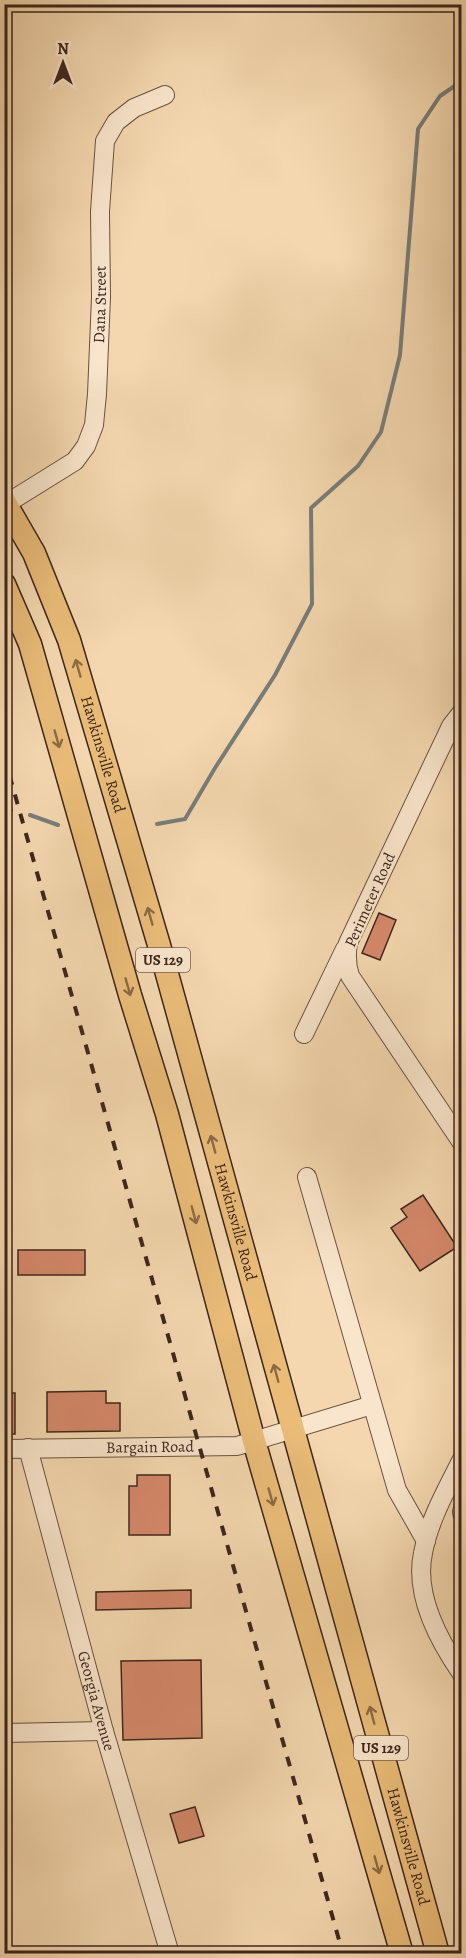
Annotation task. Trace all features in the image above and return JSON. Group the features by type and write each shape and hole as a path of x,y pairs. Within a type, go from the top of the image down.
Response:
{"main road":[{"name":"Hawkinsville Road","path":"5,503 34,553 69,640 159,945 438,1953"},
{"name":"Hawkinsville Road","path":"4,584 30,644 167,1114 254,1441 402,1953"}],"street":[{"name":"Dana Street","path":"5,503 75,461 86,446 94,425 97,394 101,297 100,211 105,141 117,122 134,108 165,95"},
{"name":"Perimeter Road","path":"462,712 451,726 348,943 346,965 350,976 462,1143"},
{"path":"304,1034 348,943"},
{"path":"307,1177 397,1490 426,1541"},
{"name":"Bargain Road","path":"4,1449 237,1446 372,1405"},
{"name":"Georgia Avenue","path":"28,1448 104,1731 170,1953"},
{"path":"462,1459 435,1515 422,1556 422,1581 426,1603 436,1629 462,1674"},
{"path":"4,1732 104,1731"}],"building":[{"path":"379,913 396,920 380,960 362,953"},
{"path":"423,1195 457,1247 420,1271 391,1228 407,1217 401,1209"},
{"path":"18,1250 85,1250 85,1275 18,1275"},
{"path":"106,1391 106,1403 120,1403 120,1431 47,1432 47,1392"},
{"path":"4,1393 15,1393 15,1434 4,1434"},
{"path":"137,1475 170,1475 170,1535 129,1535 129,1486 137,1486"},
{"path":"191,1590 191,1608 96,1610 96,1592"},
{"path":"201,1660 202,1738 123,1740 121,1661"},
{"path":"4,1676 9,1676 9,1704 4,1704"},
{"path":"195,1807 204,1836 179,1843 170,1814"}],"waterway":[{"path":"157,824 185,819 275,675 312,604 311,508 358,466 381,432 400,355 418,129 440,96 462,81"},
{"path":"4,809 11,810"},
{"path":"30,815 58,825"}],"railway":[{"path":"4,756 343,1954"}]}
